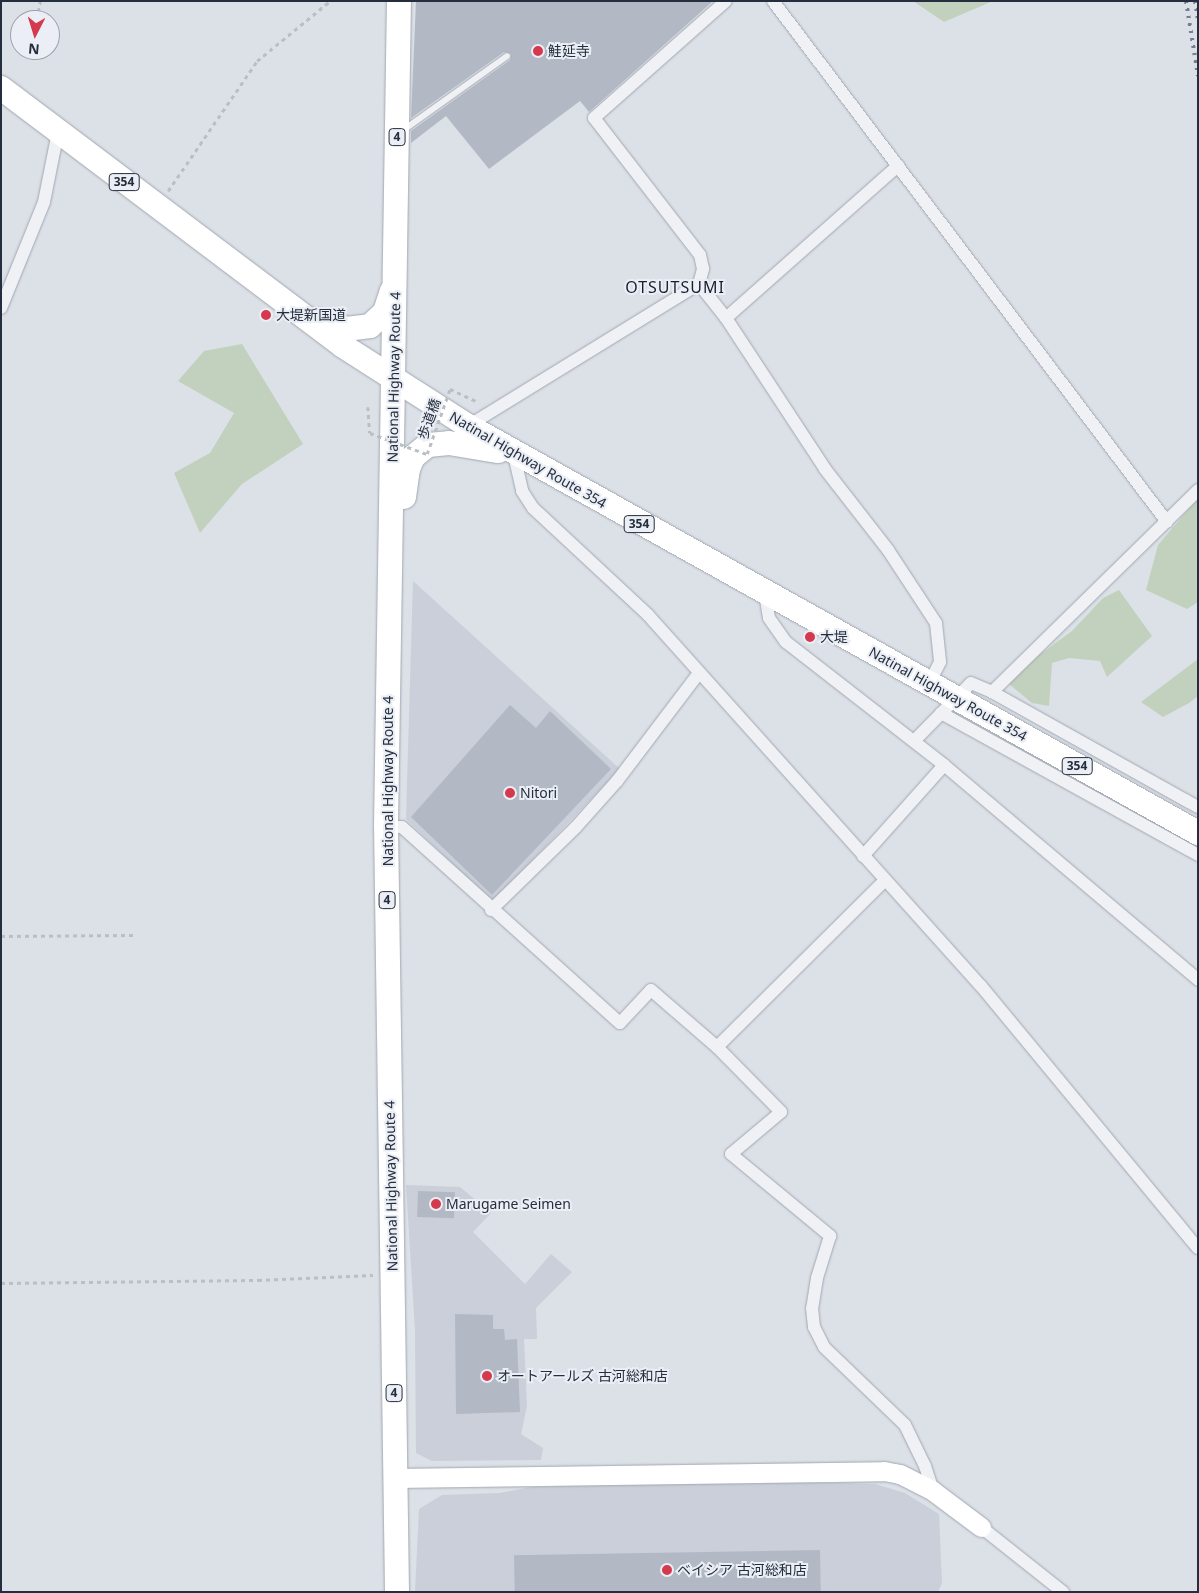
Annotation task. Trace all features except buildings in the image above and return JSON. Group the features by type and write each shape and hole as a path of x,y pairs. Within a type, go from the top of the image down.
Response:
{"highway":[{"name":"National Highway Route 4","path":"397,1592 386,826 395,380 399,1"},
{"name":"Natinal Highway Route 354","path":"1,88 296,312 395,380 514,455 929,684 948,706 1198,833"},
{"path":"296,312 346,329 370,326 385,312 396,272"},
{"path":"390,561 403,532 408,469 420,450 428,445 450,443 514,455"}],"street":[{"path":"468,426 699,284 703,268 700,255 594,118 726,1"},
{"path":"776,2 1066,386 1111,452 1167,522"},
{"path":"1,308 44,202 58,132"},
{"path":"726,318 898,166"},
{"path":"699,284 726,318 826,468 888,550 936,623 940,662 929,684"},
{"path":"514,455 522,491 533,508 648,615 884,881 981,986 1198,1248"},
{"path":"992,692 1198,490"},
{"path":"765,593 769,618 786,642 944,765 1198,980"},
{"path":"491,910 576,827 617,781 699,673"},
{"path":"914,741 971,683 992,692 1198,807"},
{"path":"948,706 1198,855"},
{"path":"863,856 944,765"},
{"path":"386,826 402,827 491,910 620,1022 651,990 717,1047 781,1112 731,1154 830,1236 817,1278 812,1308 814,1327 824,1347 905,1425 926,1466 933,1491"},
{"path":"717,1047 884,881"},
{"path":"395,1478 848,1470 900,1474 933,1491 1063,1592"}],"lane":[{"path":"397,136 507,56"}],"path":[{"path":"156,207 244,78 258,61 330,1"},
{"name":"歩道橋","path":"368,407 370,433 427,454 450,389 476,401"},
{"path":"1,936 132,935"},
{"path":"1,1283 392,1275"}],"shaded area":[{"path":"413,581 620,769 492,902 406,819"},
{"path":"406,1185 460,1187 491,1213 473,1232 525,1284 551,1254 572,1272 536,1308 537,1339 524,1339 527,1406 521,1434 543,1448 541,1460 432,1461 416,1453 415,1330"},
{"path":"773,1481 875,1484 905,1493 939,1514 942,1583 938,1592 415,1592 419,1509 442,1495 500,1493 531,1487"}],"green space":[{"path":"913,1 993,1 944,22"},
{"path":"242,344 303,444 242,484 200,533 174,473 210,453 234,413 178,381 204,351"},
{"path":"1198,498 1198,602 1187,609 1146,590 1158,545"},
{"path":"1119,590 1152,636 1107,677 1100,661 1069,658 1052,663 1049,706 1032,703 1009,684 1031,661 1072,631 1103,598"},
{"path":"1198,659 1198,696 1189,703 1163,717 1141,702"}],"railway":[{"path":"1186,1 1198,76"},
{"path":"1195,1 1198,21"}],"place":[{"name":"鮭延寺","path":"538,51"},
{"name":"大堤新国道","path":"266,315"},
{"name":"大堤","path":"810,637"},
{"name":"Nitori","path":"510,793"},
{"name":"Marugame Seimen","path":"436,1204"},
{"name":"オートアールズ 古河総和店","path":"487,1376"},
{"name":"ベイシア 古河総和店","path":"667,1570"}],"district":[{"name":"OTSUTSUMI","path":"675,287"}]}
